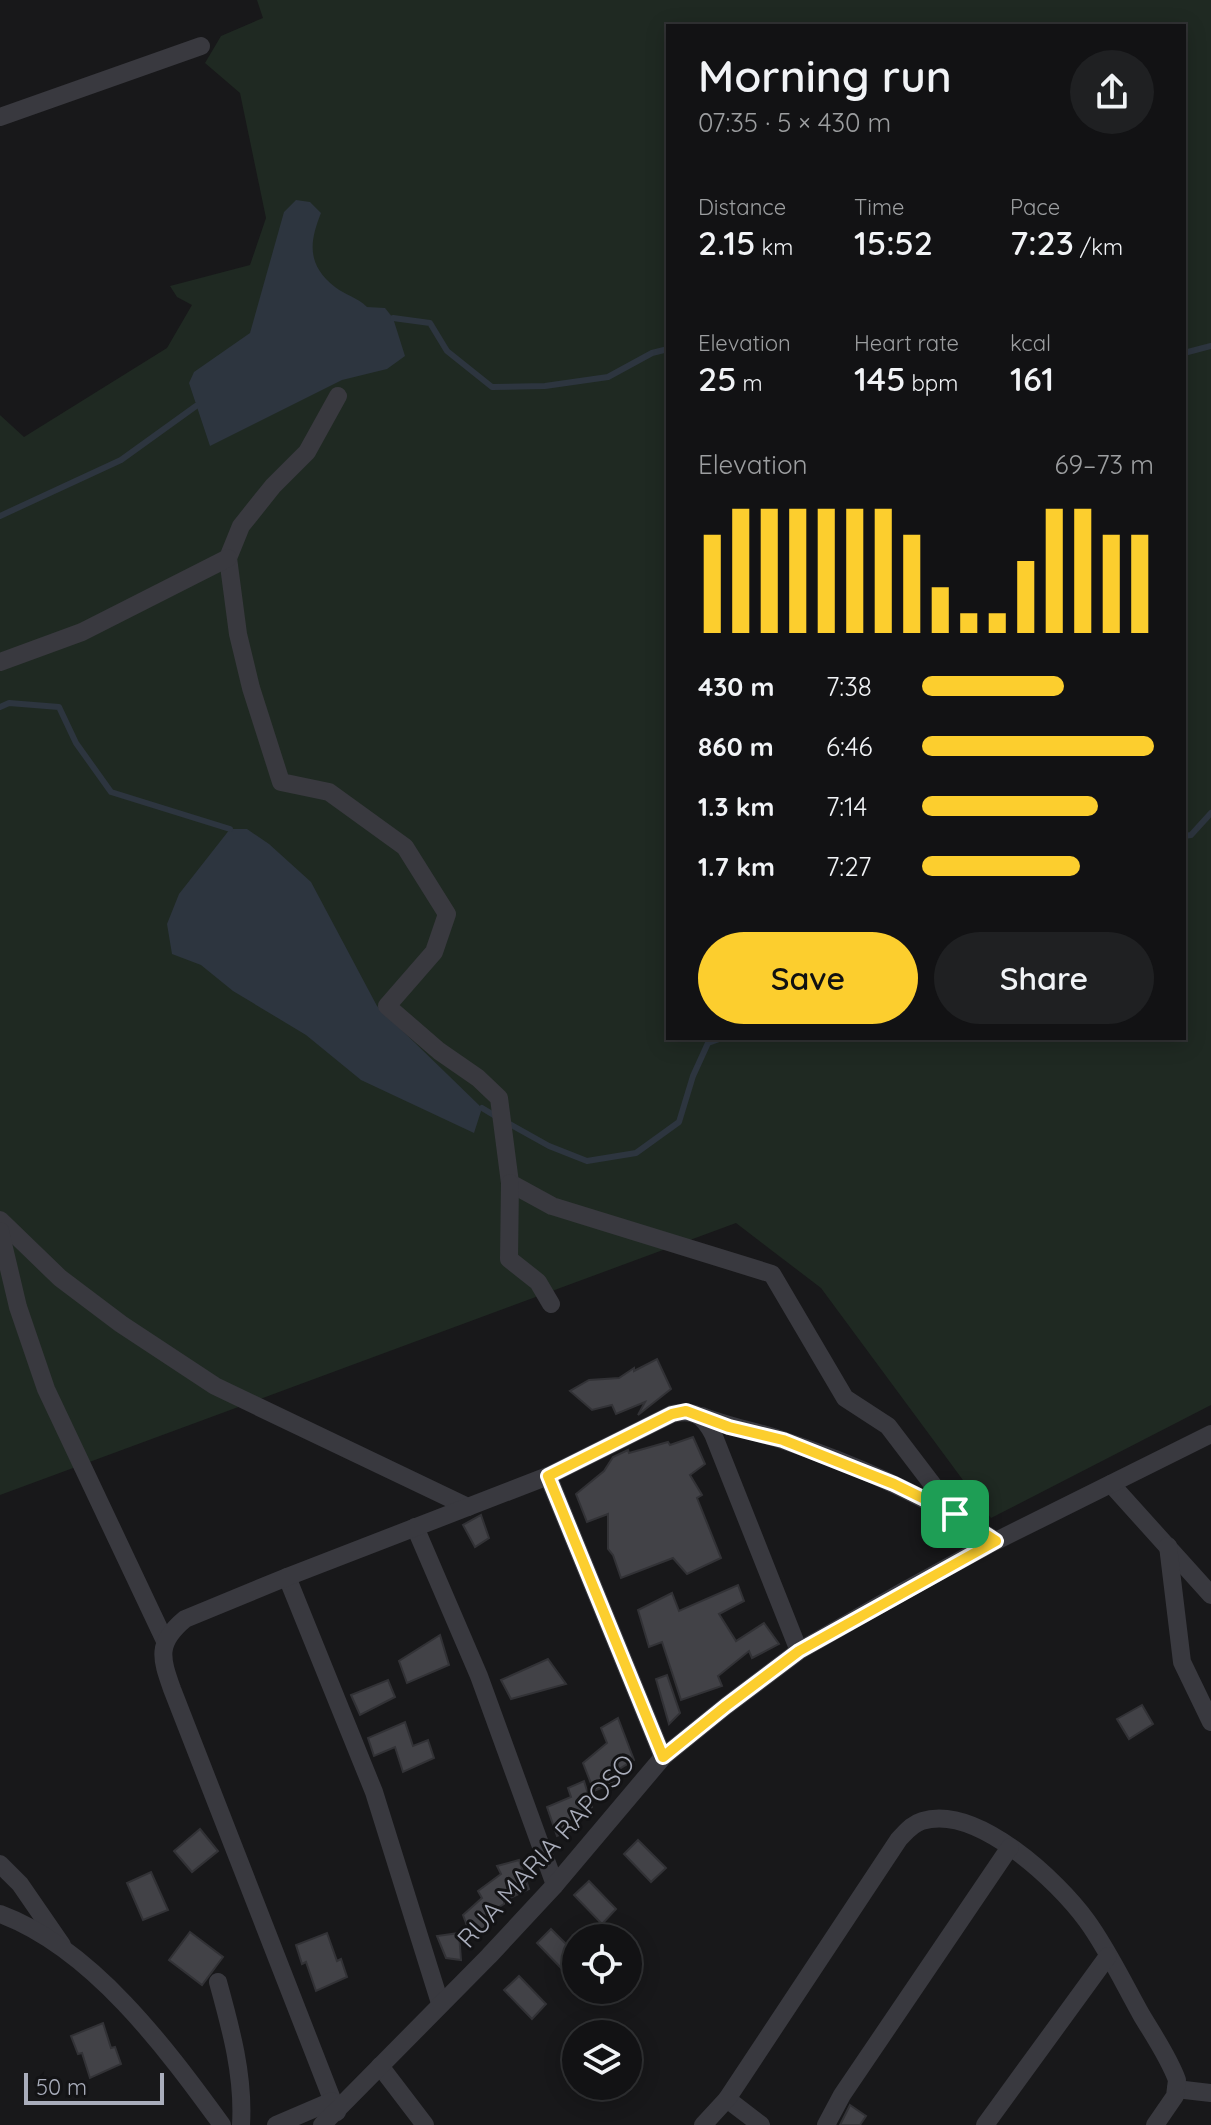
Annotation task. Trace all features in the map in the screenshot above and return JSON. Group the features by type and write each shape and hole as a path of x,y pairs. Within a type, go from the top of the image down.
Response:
{"street":[{"path":"0,117 201,46"},
{"path":"338,396 307,452 273,486 241,526 228,558 238,634 251,688 281,782 329,792 405,847 447,914 434,952 387,1006 499,1098 510,1183 509,1259 538,1282 551,1304"},
{"path":"0,662 82,632 228,558"},
{"path":"510,1183 552,1206 772,1274 845,1398 888,1426 955,1514"},
{"path":"0,1220 60,1278 121,1324 215,1386 468,1507"},
{"path":"0,1231 18,1307 46,1389 165,1641"},
{"path":"276,2125 335,2106 172,1689 162,1656 165,1641 185,1619 548,1476 672,1414 686,1411 729,1427 797,1445 894,1484 955,1514 996,1541"},
{"path":"696,1413 706,1420 713,1434 799,1651"},
{"name":"RUA MARIA RAPOSO","path":"322,2125 335,2106 380,2066 555,1885 663,1757 726,1706 799,1651 996,1541 1211,1434"},
{"path":"548,1476 663,1757"},
{"path":"1111,1484 1211,1595"},
{"path":"415,1527 479,1676 555,1885"},
{"path":"1168,1546 1182,1662 1211,1722"},
{"path":"287,1577 374,1792 440,2003"},
{"path":"703,2125 727,2099 899,1839 911,1826 924,1820 944,1819 991,1834 1010,1847 1058,1886 1087,1921 1174,2072 1176,2089 1155,2125"},
{"path":"826,2125 842,2095 1010,1847"},
{"path":"0,1864 20,1884 66,1950 161,2041 222,2125"},
{"path":"0,1914 66,1950"},
{"path":"985,2125 1108,1956"},
{"path":"218,1982 232,2032 243,2096 241,2125"},
{"path":"380,2066 425,2125"},
{"path":"1176,2089 1211,2093"},
{"path":"727,2099 761,2125"}],"shaded area":[{"path":"257,0 1211,0 1211,1405 991,1518 821,1288 736,1223 0,1495 0,415 24,437 167,348 192,305 177,297 170,286 250,265 266,218 240,93 205,63 221,36 263,18"},
{"path":"296,200 310,202 321,213 313,244 319,270 335,287 367,307 385,308 393,318 405,356 387,369 342,380 210,446 189,383 194,372 250,333 284,212"},
{"path":"230,829 247,829 269,844 311,882 377,1006 482,1108 474,1133 361,1080 306,1035 233,991 201,965 172,954 167,924 179,894"}],"building":[{"path":"657,1359 671,1389 638,1415 645,1402 616,1414 612,1405 592,1410 570,1391 589,1380 619,1378"},
{"path":"693,1437 705,1464 690,1475 702,1495 697,1498 721,1558 687,1574 673,1558 621,1578 608,1549 608,1514 587,1522 576,1494 604,1471 613,1457 628,1450 629,1453 668,1442 670,1445"},
{"path":"481,1515 489,1538 475,1547 463,1525"},
{"path":"738,1585 744,1601 719,1614 736,1641 764,1623 779,1644 752,1658 749,1651 718,1676 722,1686 681,1700 662,1642 649,1647 638,1610 672,1593 679,1611"},
{"path":"440,1635 449,1665 407,1683 399,1661"},
{"path":"548,1659 566,1684 511,1699 501,1680"},
{"path":"667,1675 680,1713 669,1724 656,1679"},
{"path":"388,1680 395,1697 360,1715 351,1695"},
{"path":"1142,1705 1153,1724 1129,1739 1117,1719"},
{"path":"618,1718 634,1760 611,1774 614,1783 594,1791 583,1763 607,1743 601,1728"},
{"path":"405,1722 413,1746 428,1740 434,1758 403,1772 395,1747 374,1756 368,1738"},
{"path":"584,1781 592,1807 569,1820 572,1830 557,1836 547,1807 571,1797 568,1788"},
{"path":"200,1829 218,1851 192,1872 174,1851"},
{"path":"638,1840 666,1868 651,1882 624,1854"},
{"path":"519,1860 529,1889 504,1901 484,1916 488,1927 471,1936 463,1915 482,1898 478,1891 501,1874 497,1866"},
{"path":"151,1872 168,1910 143,1920 127,1883"},
{"path":"589,1881 616,1909 602,1924 574,1895"},
{"path":"551,1929 562,1940 562,1969 537,1943"},
{"path":"190,1932 223,1957 202,1985 169,1960"},
{"path":"327,1933 337,1961 341,1959 347,1977 316,1991 296,1945"},
{"path":"459,1933 461,1960 446,1958 437,1936"},
{"path":"519,1976 546,2004 532,2019 504,1990"},
{"path":"103,2023 111,2048 115,2047 121,2064 90,2078 82,2053 78,2054 71,2036"},
{"path":"850,2105 866,2116 860,2125 840,2125"}],"waterway":[{"path":"393,318 430,323 447,351 492,387 545,386 608,377 652,353 666,350"},
{"path":"1186,352 1211,346"},
{"path":"0,516 121,460 196,406"},
{"path":"0,707 9,703 59,707 76,743 111,792 230,829"},
{"path":"1186,836 1191,835 1211,813"},
{"path":"506,1122 549,1146 587,1161 636,1153 679,1122 693,1076 708,1043 716,1040"},
{"path":"482,1108 497,1117"}],"route":[{"path":"686,1411 729,1427 783,1440 894,1484 955,1514 996,1541 799,1651 663,1757 548,1476 672,1414 686,1411"}]}
